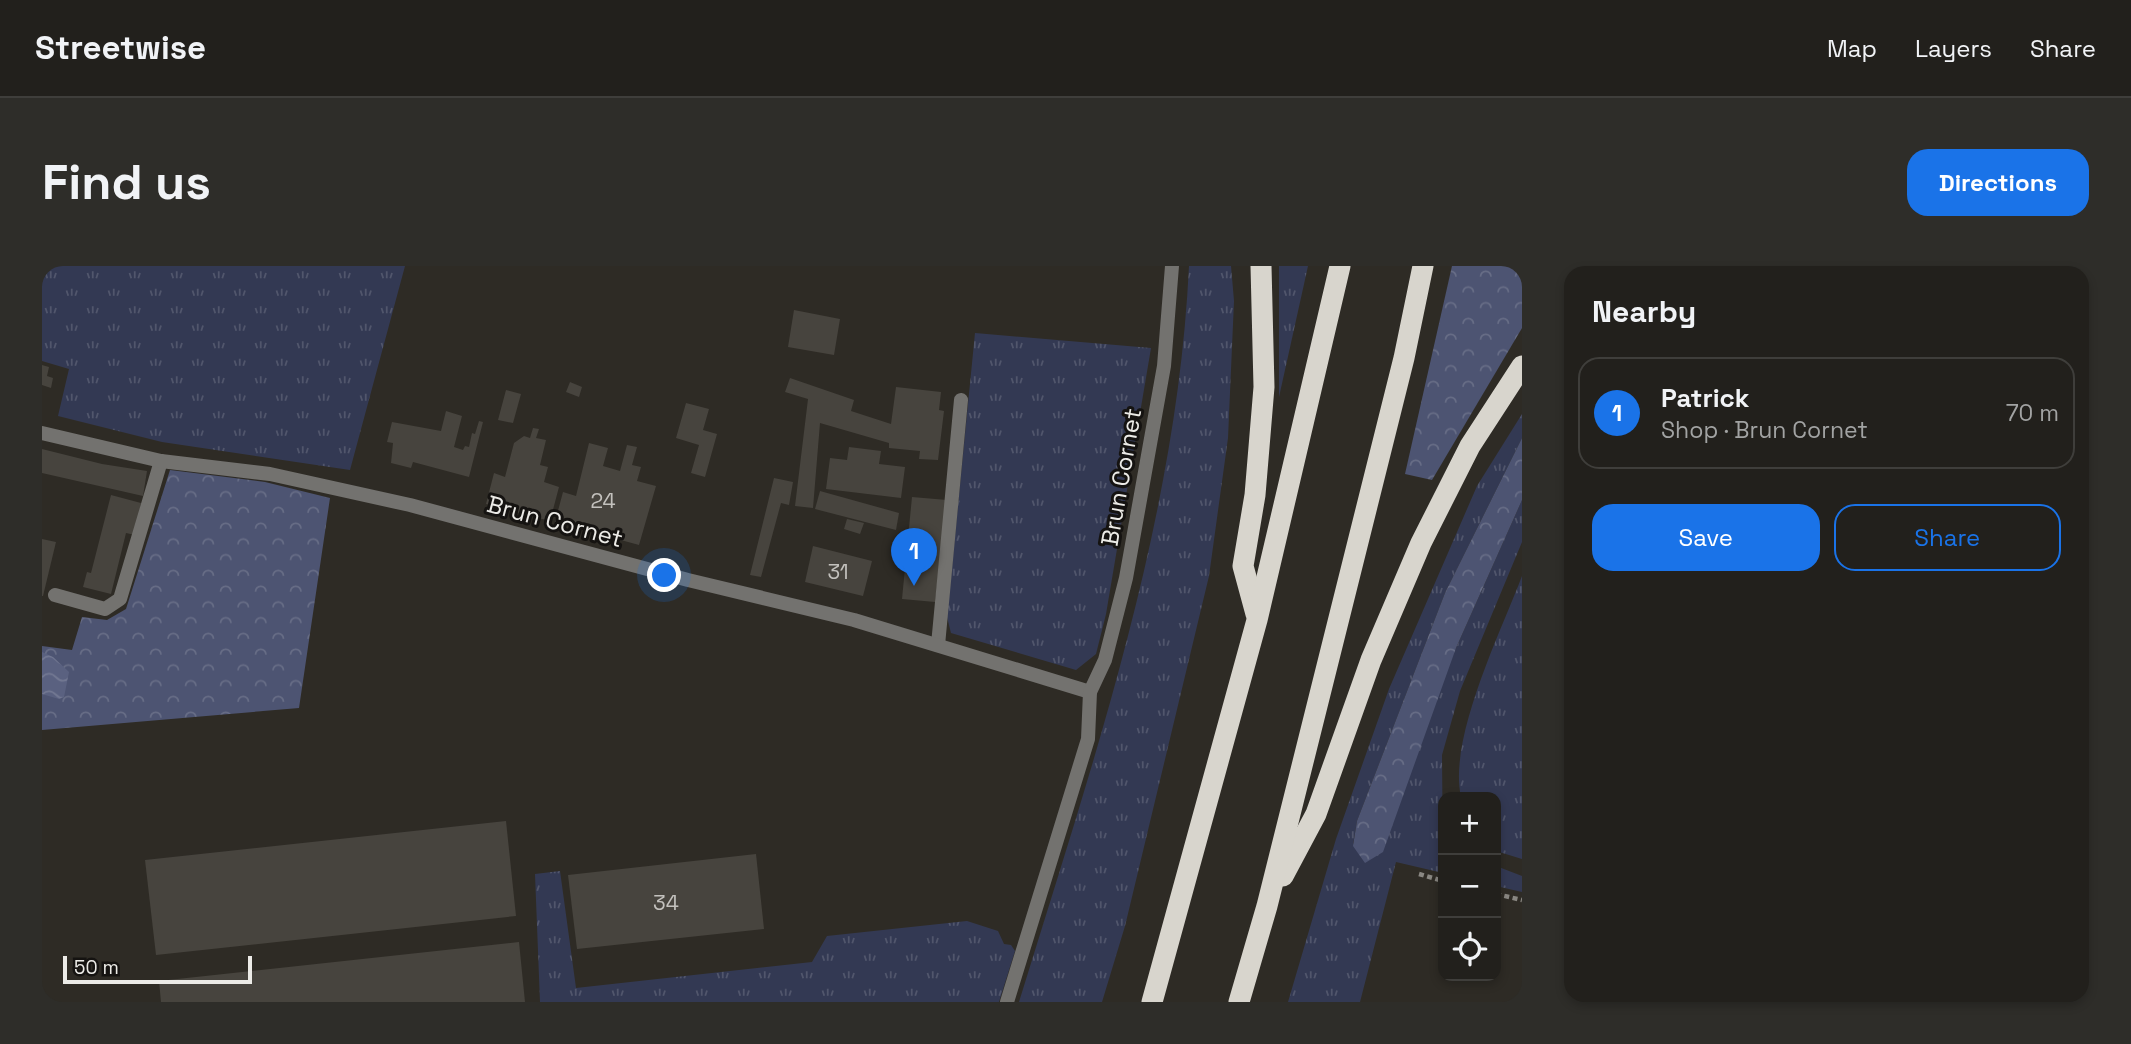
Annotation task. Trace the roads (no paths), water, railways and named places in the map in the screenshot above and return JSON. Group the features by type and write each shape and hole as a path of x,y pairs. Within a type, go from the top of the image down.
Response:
{"highway":[{"path":"1257,620 1243,566 1255,495 1264,387 1261,266"},
{"path":"1152,1002 1257,620 1340,266"},
{"path":"1239,1002 1267,906 1404,358 1423,266"},
{"path":"1267,906 1316,814 1371,660 1421,543 1470,446 1522,366"}],"street":[{"name":"Brun Cornet","path":"1007,1002 1088,739 1090,692 1105,660 1126,578 1164,366 1172,266"},
{"path":"938,645 961,400"},
{"name":"Brun Cornet","path":"42,433 161,461 270,474 339,488 688,580 854,620 1090,692"},
{"path":"55,595 105,609 120,599 161,461"}],"water":[{"path":"42,652 53,657 69,672 64,697 59,699 42,694"}],"place":[{"name":"Patrick","path":"914,586"}]}
